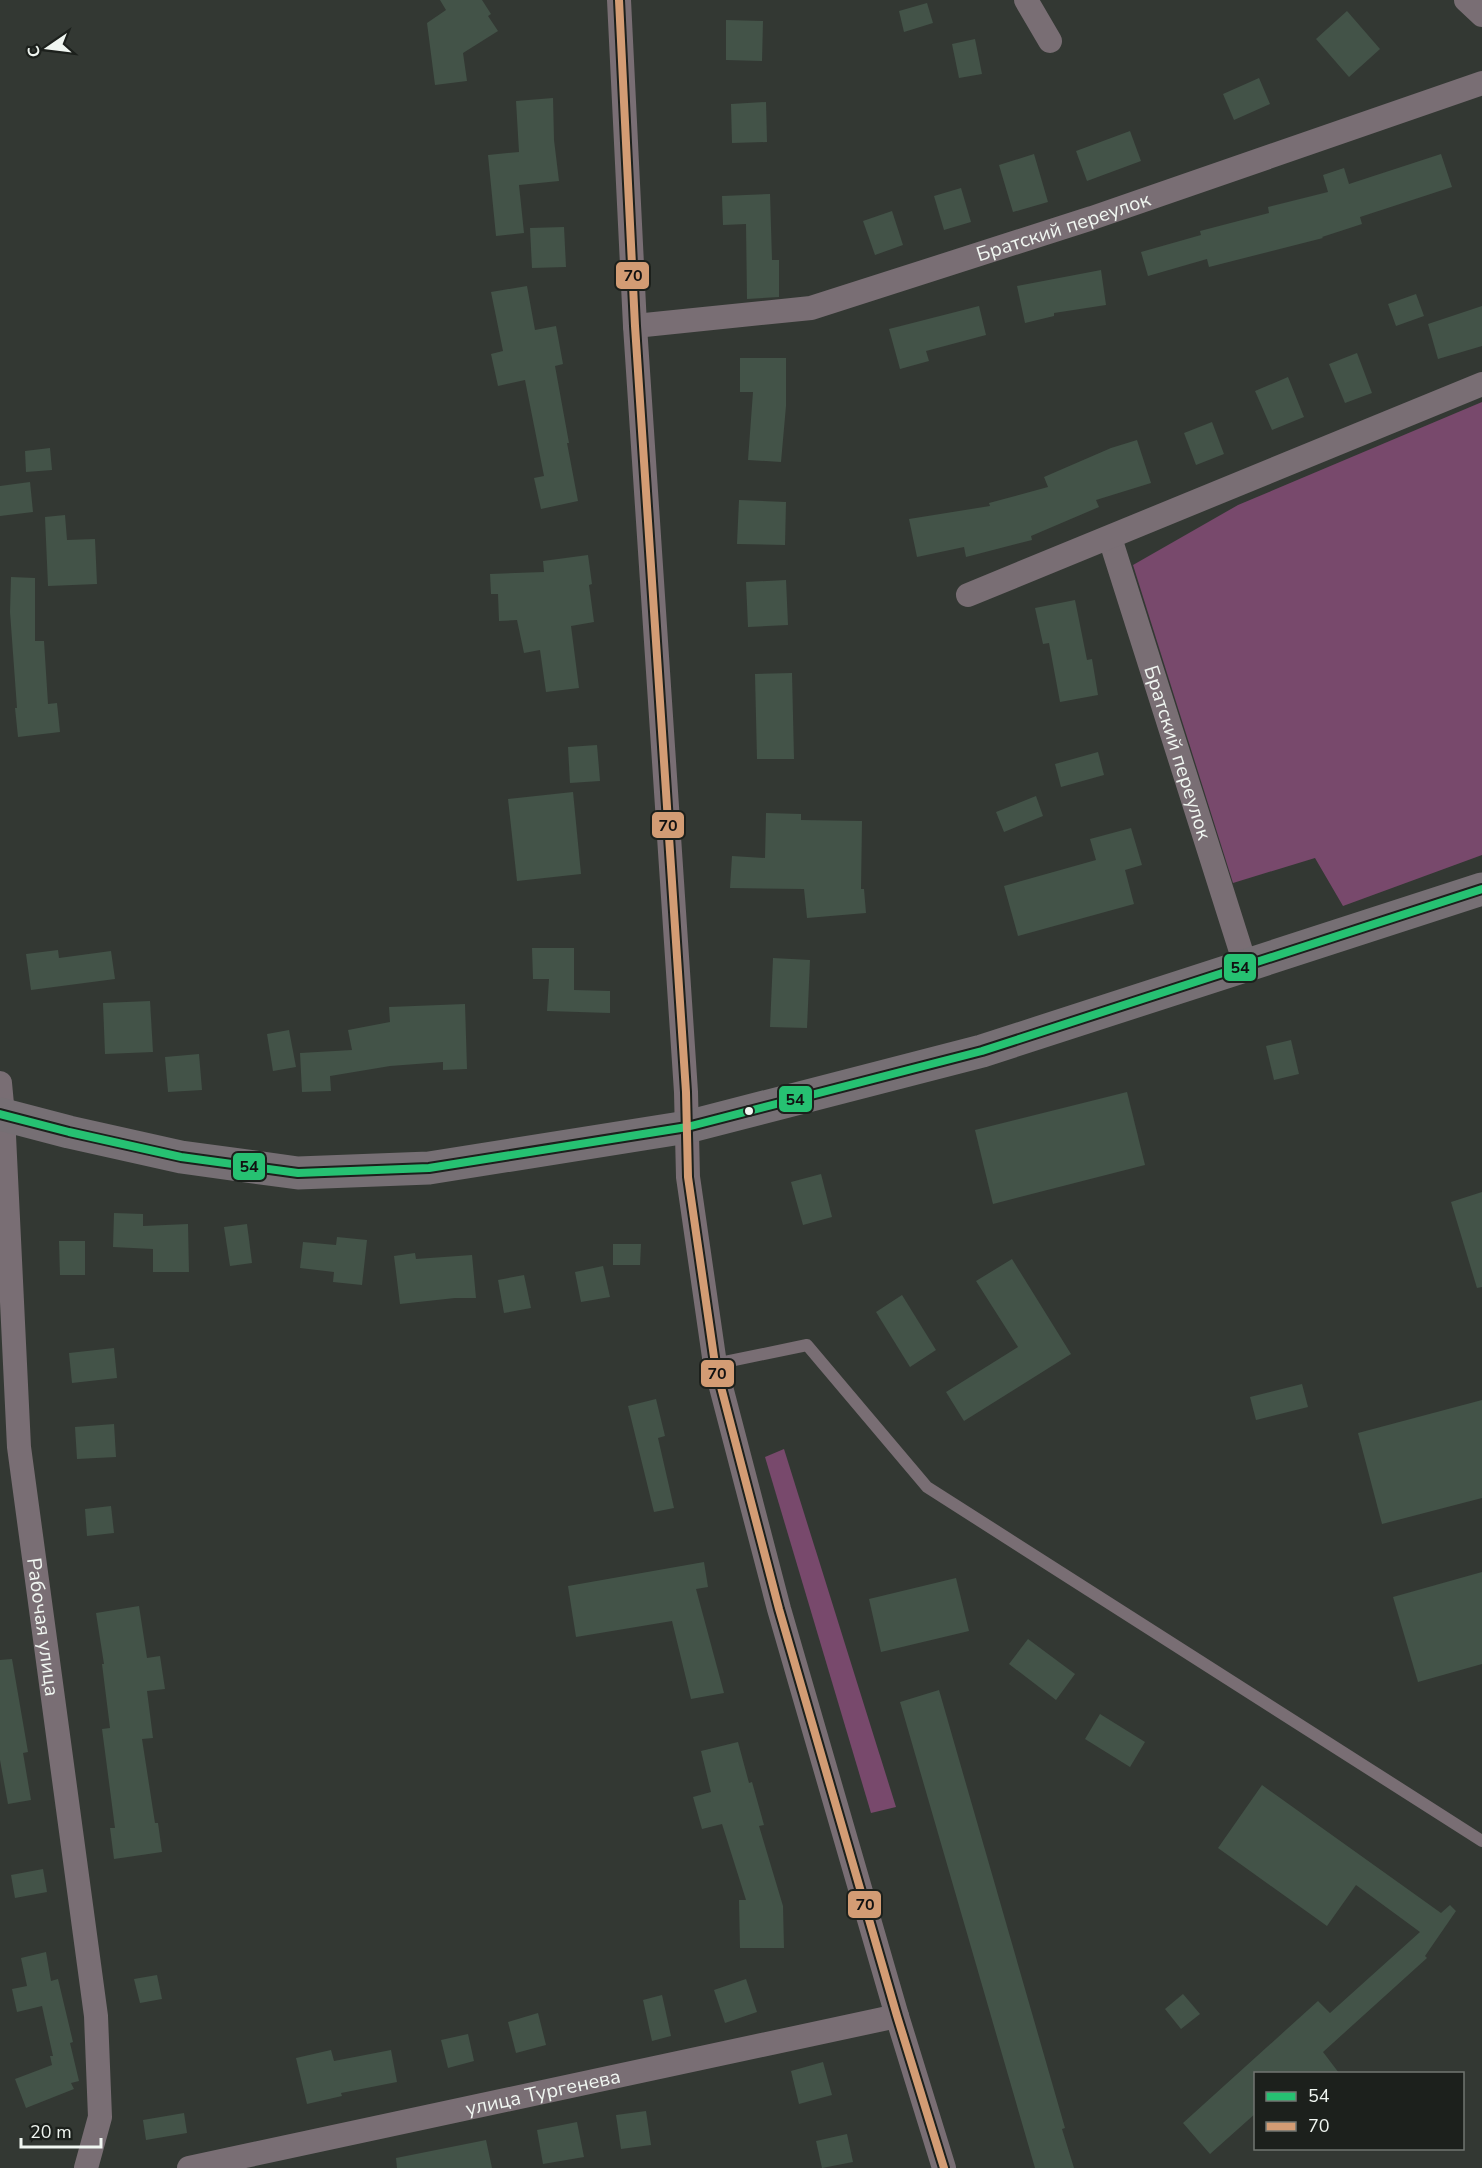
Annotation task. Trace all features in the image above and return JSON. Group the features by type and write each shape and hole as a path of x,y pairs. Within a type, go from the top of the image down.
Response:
{"main road":[{"path":"2,1114 69,1132 181,1157 298,1173 429,1168 687,1127 982,1051 1482,889"}],"street":[{"path":"620,0 635,326 687,1127 688,1177 715,1364 779,1609 897,2016 944,2168"},
{"path":"1026,0 1050,41"},
{"path":"1466,0 1482,15"},
{"name":"Братский переулок","path":"635,326 811,308 1092,218 1482,83"},
{"path":"968,595 1482,384"},
{"name":"Братский переулок","path":"1110,538 1246,967"},
{"name":"Рабочая улица","path":"0,1083 19,1447 96,2016 99,2117 86,2168"},
{"name":"улица Тургенева","path":"189,2168 897,2016"}],"lane":[{"path":"715,1364 807,1345 927,1486 1482,1840"}],"shaded area":[{"path":"1482,402 1482,855 1343,906 1315,858 1233,883 1133,565 1238,505"},
{"path":"784,1449 896,1807 871,1813 765,1457"}],"building":[{"path":"440,0 482,0 491,14 488,16 498,31 463,53 467,81 435,85 427,23 446,10"},
{"path":"927,3 933,23 904,32 899,11"},
{"path":"1347,11 1380,49 1349,77 1316,39"},
{"path":"726,20 763,21 762,61 726,60"},
{"path":"975,39 982,74 959,78 952,44"},
{"path":"1259,78 1270,104 1234,120 1223,94"},
{"path":"553,98 554,140 559,181 519,185 524,233 496,236 488,155 519,152 516,101"},
{"path":"766,102 767,142 732,143 731,104"},
{"path":"1130,131 1141,161 1087,181 1076,151"},
{"path":"1034,154 1048,202 1013,212 999,165"},
{"path":"1441,154 1452,187 1360,217 1362,224 1323,238 1209,267 1207,259 1148,276 1141,252 1201,235 1200,231 1269,213 1268,207 1328,192 1323,175 1344,168 1349,184"},
{"path":"961,188 971,222 944,230 934,196"},
{"path":"770,194 772,260 779,260 779,297 747,299 746,224 723,225 722,196"},
{"path":"892,211 903,245 875,255 863,221"},
{"path":"564,227 566,267 532,268 530,228"},
{"path":"1101,270 1106,305 1054,313 1054,316 1025,323 1017,286"},
{"path":"527,286 535,330 556,326 563,364 555,366 578,501 541,509 534,478 544,476 525,380 498,386 491,354 503,351 491,292"},
{"path":"1416,294 1424,316 1396,326 1388,304"},
{"path":"979,306 986,335 926,351 929,361 900,369 889,329"},
{"path":"1482,306 1482,346 1438,359 1428,324"},
{"path":"1357,353 1372,393 1345,403 1329,364"},
{"path":"740,358 786,358 786,406 781,462 748,460 753,392 740,392"},
{"path":"1288,377 1304,417 1272,430 1255,391"},
{"path":"1212,422 1224,454 1196,465 1184,433"},
{"path":"1137,440 1151,483 1096,500 1099,507 1031,536 1032,540 966,557 964,547 917,557 909,519 990,506 989,503 1048,487 1044,477 1111,448"},
{"path":"50,448 52,470 26,472 25,451"},
{"path":"30,482 33,512 0,516 0,486"},
{"path":"739,500 786,502 785,545 737,544"},
{"path":"65,515 67,540 95,539 97,584 48,586 45,517"},
{"path":"588,555 594,622 571,626 579,688 546,692 540,650 524,653 517,620 499,621 498,594 491,594 490,574 544,572 543,561"},
{"path":"11,577 35,578 35,641 44,641 48,704 57,703 60,732 18,737 10,612"},
{"path":"786,580 788,625 748,627 746,582"},
{"path":"1075,600 1087,660 1092,659 1098,695 1060,702 1049,643 1043,644 1035,608"},
{"path":"792,673 794,759 757,759 755,674"},
{"path":"597,745 600,781 570,783 568,747"},
{"path":"1098,752 1104,775 1061,787 1055,764"},
{"path":"573,792 581,874 517,881 508,799"},
{"path":"1036,796 1043,816 1004,832 996,812"},
{"path":"766,813 801,814 801,820 862,821 861,889 864,889 866,913 807,918 804,889 730,888 732,856 765,858"},
{"path":"1131,828 1142,865 1125,870 1134,904 1018,936 1004,886 1096,860 1090,839"},
{"path":"532,948 574,948 574,990 610,991 610,1013 547,1011 549,979 533,979"},
{"path":"58,950 59,958 111,951 115,979 31,990 26,954"},
{"path":"773,958 810,960 807,1028 770,1027"},
{"path":"150,1001 153,1052 105,1054 103,1003"},
{"path":"465,1004 467,1069 443,1070 443,1062 390,1066 330,1076 331,1091 302,1092 300,1053 352,1050 348,1030 390,1022 389,1007"},
{"path":"289,1030 296,1067 273,1071 267,1034"},
{"path":"1291,1040 1299,1074 1274,1080 1266,1046"},
{"path":"199,1054 202,1090 168,1092 165,1057"},
{"path":"1127,1092 1145,1165 993,1204 975,1130"},
{"path":"821,1174 832,1217 803,1225 791,1182"},
{"path":"1482,1192 1482,1287 1477,1288 1451,1202"},
{"path":"114,1213 143,1214 143,1226 188,1224 189,1272 153,1272 153,1249 113,1247"},
{"path":"247,1224 252,1263 230,1266 224,1227"},
{"path":"337,1237 367,1240 362,1285 333,1282 334,1272 300,1268 303,1242 336,1245"},
{"path":"59,1241 85,1241 85,1275 60,1275"},
{"path":"613,1244 641,1244 640,1265 613,1265"},
{"path":"415,1253 416,1259 472,1255 476,1298 400,1304 394,1256"},
{"path":"1012,1259 1071,1354 964,1421 946,1392 1018,1347 976,1281"},
{"path":"603,1266 610,1297 581,1302 575,1272"},
{"path":"524,1275 531,1308 504,1313 498,1280"},
{"path":"902,1295 936,1350 910,1367 876,1312"},
{"path":"114,1348 117,1378 72,1383 69,1353"},
{"path":"1302,1384 1308,1407 1256,1420 1250,1397"},
{"path":"656,1399 665,1436 658,1438 674,1508 654,1512 628,1406"},
{"path":"1482,1400 1482,1498 1382,1524 1358,1433"},
{"path":"114,1424 116,1457 77,1459 75,1427"},
{"path":"111,1506 114,1533 87,1536 85,1509"},
{"path":"704,1562 708,1587 696,1589 724,1693 691,1699 672,1621 576,1637 568,1586"},
{"path":"1482,1572 1482,1664 1418,1682 1393,1597"},
{"path":"956,1578 969,1631 881,1652 869,1599"},
{"path":"139,1606 147,1658 160,1656 165,1689 147,1691 153,1738 142,1739 155,1823 158,1823 162,1852 114,1859 110,1828 115,1828 102,1729 110,1728 96,1613"},
{"path":"1028,1639 1075,1674 1056,1700 1009,1664"},
{"path":"12,1659 28,1752 23,1753 31,1800 8,1804 0,1760 0,1660"},
{"path":"939,1690 1065,2128 1062,2129 1074,2168 1035,2168 900,1702"},
{"path":"1100,1714 1145,1742 1130,1767 1085,1739"},
{"path":"738,1742 764,1825 759,1826 783,1906 784,1948 740,1948 739,1900 746,1900 722,1824 702,1829 693,1797 711,1792 701,1751"},
{"path":"1262,1785 1441,1913 1450,1905 1456,1911 1425,1956 1427,1958 1323,2052 1338,2072 1254,2072 1254,2115 1210,2154 1183,2123 1318,2001 1330,2013 1420,1932 1356,1885 1327,1926 1218,1848"},
{"path":"43,1869 47,1892 15,1898 11,1875"},
{"path":"46,1952 51,1981 58,1979 73,2042 70,2043 79,2081 71,2083 74,2089 26,2108 15,2079 52,2065 50,2056 53,2056 42,2006 17,2012 12,1989 27,1986 21,1958"},
{"path":"157,1975 162,1999 140,2003 134,1979"},
{"path":"746,1979 757,2012 725,2023 714,1990"},
{"path":"1183,1994 1200,2014 1181,2029 1165,2009"},
{"path":"662,1995 671,2036 652,2041 643,2000"},
{"path":"538,2013 546,2045 516,2053 508,2022"},
{"path":"468,2034 474,2061 448,2068 441,2040"},
{"path":"331,2050 334,2061 391,2050 397,2082 341,2093 342,2096 307,2104 296,2058"},
{"path":"823,2062 832,2095 799,2104 791,2071"},
{"path":"646,2111 651,2145 621,2149 616,2115"},
{"path":"184,2113 187,2133 146,2140 143,2120"},
{"path":"577,2122 584,2157 543,2164 537,2130"},
{"path":"847,2134 853,2162 822,2168 816,2141"},
{"path":"486,2140 492,2168 397,2168 396,2158"}],"transit line":[{"name":"70","path":"619,0 635,326 686,1092 688,1177 715,1364 779,1609 897,2016 944,2168"},
{"name":"54","path":"0,1114 181,1157 298,1173 429,1168 687,1127 982,1051 1482,889"}]}
